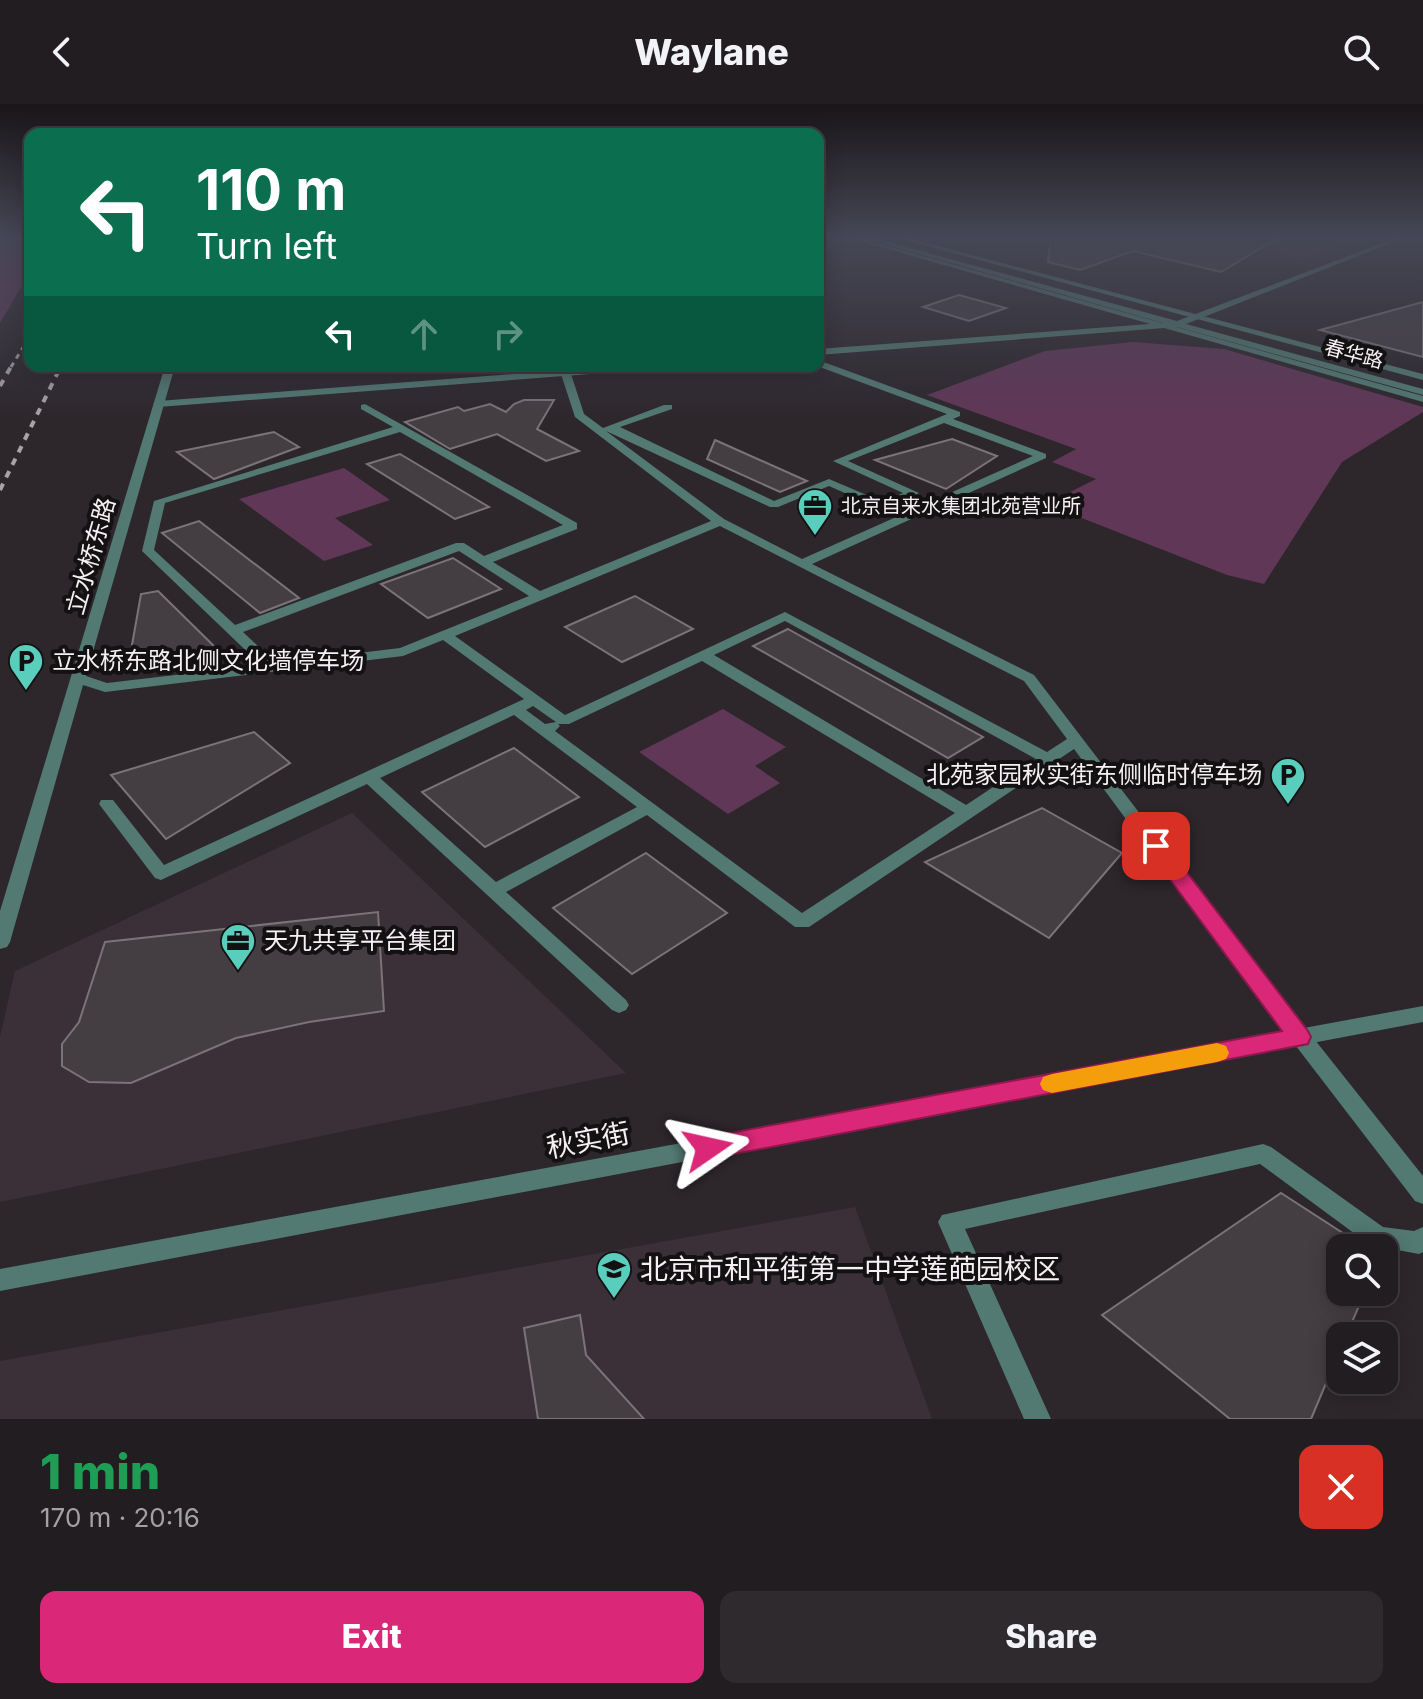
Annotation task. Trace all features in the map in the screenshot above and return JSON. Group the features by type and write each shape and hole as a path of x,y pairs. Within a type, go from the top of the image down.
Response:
{"street":[{"path":"1061,297 1423,399"},
{"name":"春华路","path":"1081,297 1423,392"},
{"name":"春华路","path":"1112,297 1423,383"},
{"path":"1116,297 1423,377"},
{"path":"824,352 1177,324 1245,297"},
{"path":"564,372 579,415 774,505 829,482 883,506 913,493 838,461 956,414 824,365"},
{"name":"立水桥东路","path":"0,942 168,372"},
{"path":"158,404 539,372"},
{"path":"365,407 573,526 483,561"},
{"path":"605,429 668,407"},
{"path":"803,563 1042,456 944,419"},
{"path":"273,668 148,551 160,501 401,428"},
{"path":"605,429 720,522 1029,678 1300,1037 1420,1187"},
{"path":"76,682 89,680 105,688 403,652 720,522"},
{"path":"233,631 460,546 540,597"},
{"path":"544,730 785,616 1048,759"},
{"path":"445,635 564,721"},
{"path":"703,655 967,813"},
{"path":"107,804 161,874 534,700"},
{"path":"515,709 802,922 1076,740"},
{"path":"370,778 619,1005"},
{"path":"494,891 648,808"},
{"name":"秋实街","path":"0,1280 1423,1014"},
{"path":"1038,1419 950,1222 1263,1154 1378,1237 1419,1243 1423,1238"}],"shaded area":[{"path":"0,297 15,297 0,323"},
{"path":"1133,342 1224,349 1423,407 1423,412 1342,462 1264,584 1227,575 1046,504 1096,479 1052,462 1076,449 927,395 1045,351"},
{"path":"344,468 390,500 335,518 373,545 324,561 239,499"},
{"path":"723,709 786,747 755,766 780,783 728,814 639,752"},
{"path":"352,813 626,1073 0,1202 0,1037 15,971"},
{"name":"北京市和平街第一中学莲葩园校区","path":"855,1207 932,1419 0,1419 0,1361"}],"building":[{"path":"952,297 968,297 1006,308 969,321 923,307"},
{"path":"1423,302 1423,357 1320,330"},
{"path":"524,400 554,400 537,429 579,451 546,461 497,434 450,449 405,422 458,407 464,411 490,404 506,412"},
{"path":"274,432 299,447 214,479 177,452"},
{"path":"952,439 997,456 946,489 875,460"},
{"path":"715,440 807,481 780,492 707,459"},
{"path":"400,454 489,507 455,519 367,464"},
{"path":"199,521 299,598 260,613 162,533"},
{"path":"453,558 501,589 428,618 381,584"},
{"path":"158,591 221,653 129,662 141,594"},
{"path":"635,596 693,629 622,662 565,627"},
{"path":"788,629 983,737 948,758 753,646"},
{"path":"254,732 290,763 166,839 111,775"},
{"path":"514,748 579,797 485,847 422,792"},
{"path":"1042,808 1122,853 1049,938 925,862"},
{"path":"646,853 727,913 632,974 553,908"},
{"name":"天九共享平台集团","path":"378,912 384,1011 309,1022 236,1038 131,1083 89,1082 62,1066 62,1044 79,1022 105,942"},
{"path":"1281,1193 1344,1234 1326,1234 1326,1306 1359,1306 1352,1322 1326,1322 1326,1383 1311,1419 1230,1419 1102,1315"},
{"path":"580,1315 586,1355 644,1419 538,1419 524,1328"}],"railway":[{"path":"11,367 24,346"},
{"path":"0,386 12,365"},
{"path":"0,490 58,372"}],"slow traffic":[{"path":"1052,1084 1217,1053"}],"place":[{"name":"北京自来水集团北苑营业所","path":"815,537"},
{"name":"立水桥东路北侧文化墙停车场","path":"26,692"},
{"name":"北苑家园秋实街东侧临时停车场","path":"1288,806"},
{"name":"天九共享平台集团","path":"238,972"},
{"name":"北京市和平街第一中学莲葩园校区","path":"614,1300"}],"route":[{"path":"708,1148 1300,1037 1156,846"}]}
